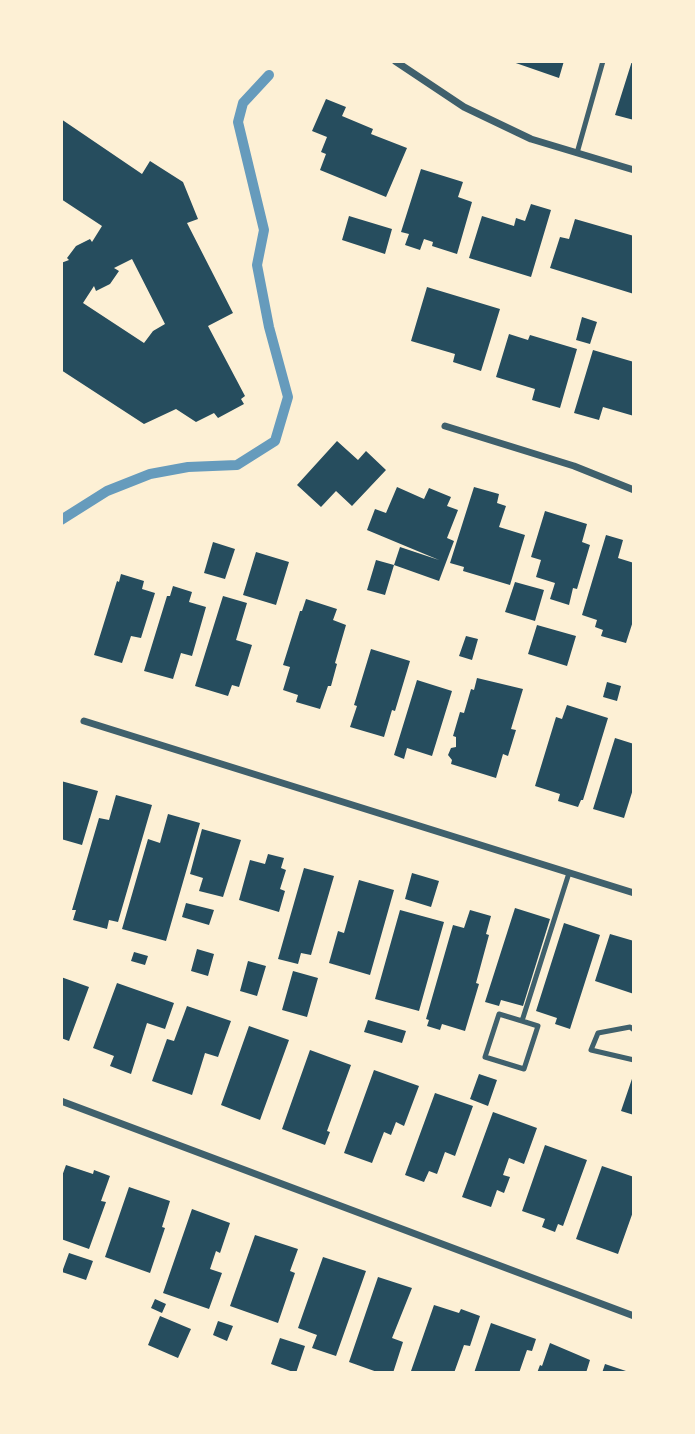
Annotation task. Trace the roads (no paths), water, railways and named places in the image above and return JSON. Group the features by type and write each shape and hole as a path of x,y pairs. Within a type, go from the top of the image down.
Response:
{"street":[{"path":"395,61 464,107 531,139 634,170"},
{"path":"445,426 574,466 634,489"},
{"path":"84,721 634,893"},
{"path":"61,1101 634,1316"}],"lane":[{"path":"577,153 603,61"},
{"path":"522,1021 569,873"},
{"path":"499,1014 522,1021 538,1026 524,1069 485,1057 499,1014"},
{"path":"634,1030 630,1027 598,1033 591,1050 634,1060"}],"waterway":[{"path":"61,520 107,491 150,474 188,467 237,465 275,441 288,397 269,327 257,265 264,230 238,122 243,103 269,75"}]}
